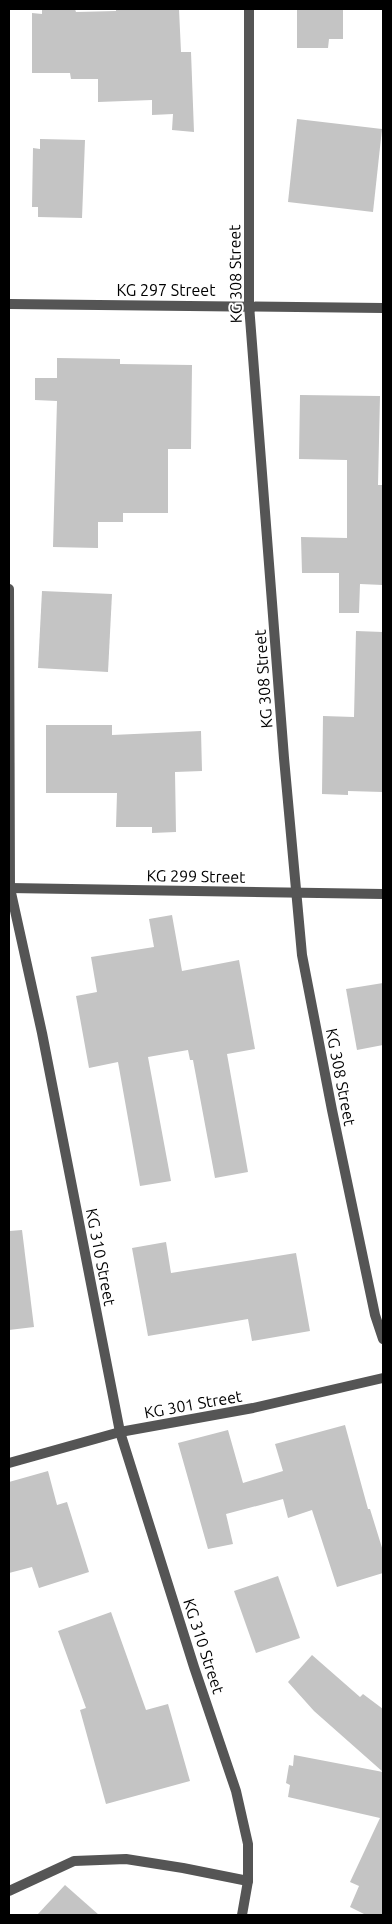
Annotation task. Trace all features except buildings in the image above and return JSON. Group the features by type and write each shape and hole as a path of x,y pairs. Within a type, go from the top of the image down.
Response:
{"street":[{"name":"KG 308 Street","path":"249,9 249,305 284,758 302,955 375,1315 383,1339"},
{"name":"KG 297 Street","path":"9,304 249,305 383,308"},
{"name":"KG 310 Street","path":"9,589 9,888 42,1034 120,1432 194,1667 236,1791 248,1844 248,1882 242,1915"},
{"name":"KG 299 Street","path":"9,888 383,894"},
{"name":"KG 301 Street","path":"9,1463 120,1432 253,1408 383,1378"},
{"path":"9,1891 74,1861 126,1860 184,1868 248,1882"}]}
